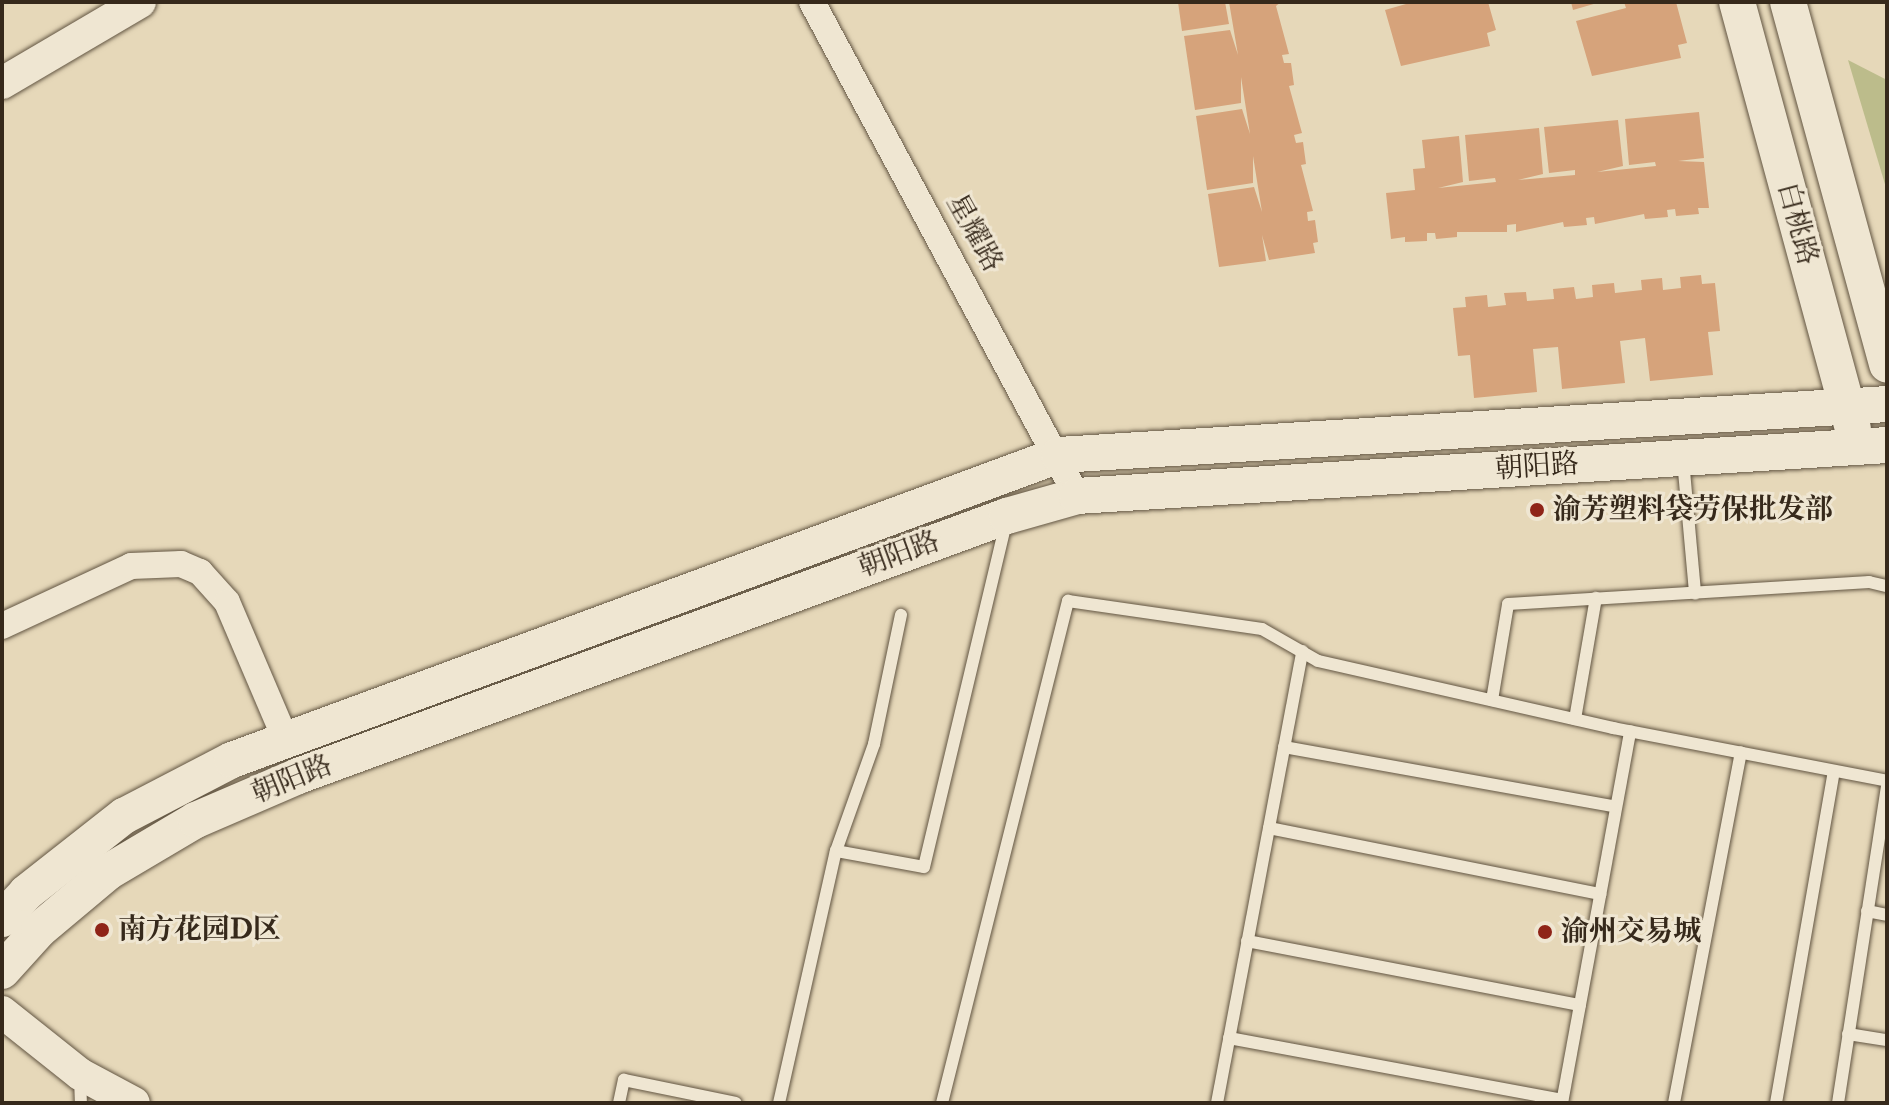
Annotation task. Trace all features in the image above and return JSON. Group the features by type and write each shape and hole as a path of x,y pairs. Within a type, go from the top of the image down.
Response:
{"main road":[{"name":"白桃路","path":"1737,2 1847,407 1872,445"},
{"name":"白桃路","path":"1788,2 1887,365"},
{"name":"朝阳路","path":"2,919 26,893 124,816 178,785 285,738 1059,455 1887,404"},
{"name":"朝阳路","path":"2,971 39,930 108,872 196,820 298,776 1007,516 1077,496 1872,445"}],"street":[{"path":"2,83 140,2"},
{"name":"星耀路","path":"812,2 1059,455 1077,496"},
{"path":"2,626 131,566 181,564 200,572 227,602 285,738"},
{"path":"2,1012 80,1088 134,1103"}],"lane":[{"path":"1683,458 1695,593"},
{"path":"836,851 924,867 1007,516"},
{"path":"1492,700 1508,604 1869,582 1887,586"},
{"path":"1575,719 1596,598"},
{"path":"942,1103 1068,601 1262,629 1318,661 1630,731 1887,783 1838,1103"},
{"path":"779,1103 836,851 874,744 901,615"},
{"path":"1217,1103 1302,651"},
{"path":"1229,1038 1562,1102 1630,731"},
{"path":"1284,747 1616,807"},
{"path":"1674,1103 1741,752"},
{"path":"1776,1103 1834,771"},
{"path":"1269,828 1600,894"},
{"path":"1867,911 1887,915"},
{"path":"1247,941 1580,1005"},
{"path":"1848,1034 1887,1040"},
{"path":"619,1103 624,1080 736,1103"}],"green space":[{"path":"1848,60 1887,80 1887,191"}],"building":[{"path":"1178,2 1225,2 1229,24 1182,31"},
{"path":"1229,2 1281,2 1276,6 1289,54 1282,55 1284,63 1291,63 1294,85 1289,86 1302,133 1294,135 1296,143 1303,142 1306,164 1301,165 1313,211 1307,212 1308,221 1315,220 1318,242 1313,243 1315,253 1269,260 1262,235 1266,261 1219,267 1208,194 1254,187 1262,212 1253,156 1253,183 1207,190 1196,116 1242,109 1250,134 1241,77 1241,103 1195,110 1184,36 1230,30 1238,55"},
{"path":"1413,2 1488,2 1496,30 1487,33 1490,46 1401,66 1385,10"},
{"path":"1571,2 1597,2 1597,3 1573,10"},
{"path":"1624,2 1676,2 1687,43 1678,45 1681,58 1592,76 1576,21 1626,8"},
{"path":"1699,112 1704,158 1678,161 1704,162 1709,208 1698,208 1699,214 1676,216 1675,209 1667,210 1668,217 1645,219 1644,214 1595,224 1594,217 1586,218 1587,225 1564,227 1563,222 1516,232 1516,224 1507,225 1507,232 1457,232 1457,237 1436,239 1435,233 1427,233 1427,241 1405,242 1405,237 1391,239 1386,193 1415,190 1413,169 1425,168 1422,140 1459,136 1463,182 1438,188 1496,182 1495,178 1469,181 1465,135 1539,128 1543,174 1518,180 1575,175 1575,170 1549,173 1544,127 1618,120 1623,166 1597,172 1656,166 1655,162 1629,165 1625,119"},
{"path":"1701,275 1702,284 1715,283 1720,331 1708,332 1713,375 1650,381 1645,338 1620,341 1625,383 1562,389 1558,347 1533,349 1537,392 1474,398 1470,355 1458,356 1453,308 1466,307 1465,297 1487,295 1488,307 1506,305 1504,293 1526,292 1527,301 1554,299 1553,289 1574,287 1576,299 1593,297 1592,285 1614,283 1615,293 1642,290 1641,280 1662,278 1663,290 1681,288 1680,277"}],"place":[{"name":"渝芳塑料袋劳保批发部","path":"1537,510"},
{"name":"南方花园D区","path":"102,930"},
{"name":"渝州交易城","path":"1545,932"}]}
